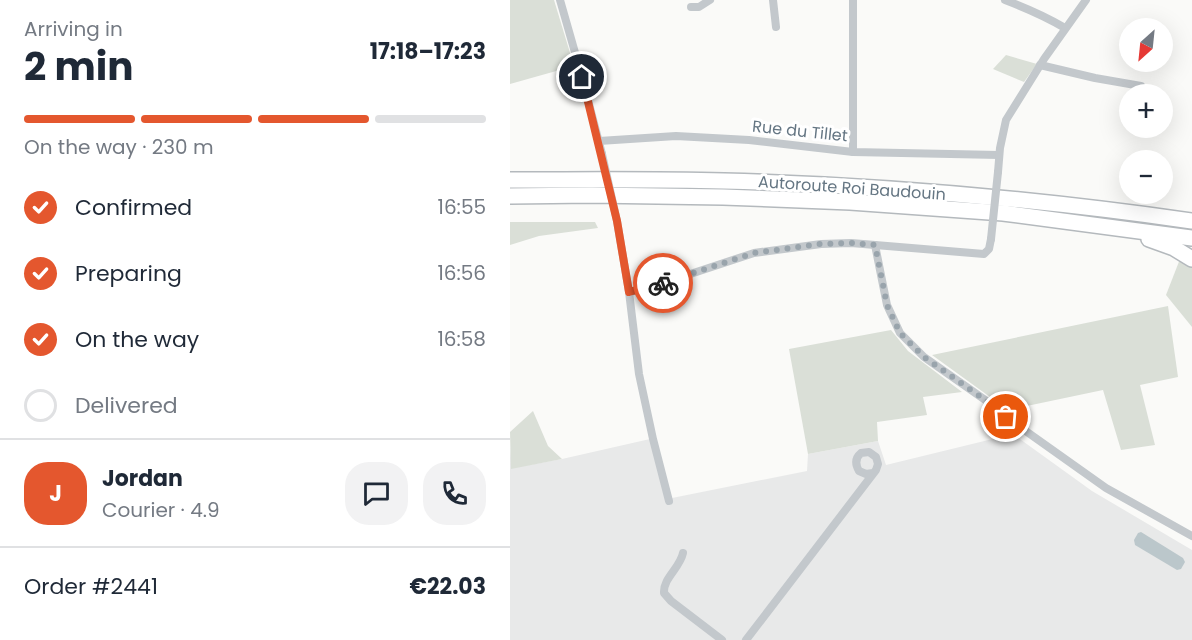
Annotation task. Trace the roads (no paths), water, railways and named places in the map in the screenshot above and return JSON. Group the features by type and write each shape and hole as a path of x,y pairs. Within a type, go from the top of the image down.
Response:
{"highway":[{"name":"Autoroute Roi Baudouin","path":"510,180 724,181 851,186 1066,204 1192,221"},
{"name":"Autoroute Roi Baudouin","path":"510,196 723,197 850,202 1003,213 1192,238"},
{"path":"1133,230 1174,248 1192,259"}],"street":[{"path":"560,0 599,141 617,221 639,374 669,501"},
{"path":"691,8 710,0"},
{"path":"773,0 776,27"},
{"path":"853,0 853,152"},
{"path":"1005,0 1065,28"},
{"path":"629,292 648,288 754,253 820,244 851,243 984,254 989,249 991,239 999,155 1006,120 1040,65 1086,0"},
{"path":"1040,65 1130,84"},
{"name":"Rue du Tillet","path":"599,141 676,136 749,140 853,152 999,155"},
{"path":"875,245 887,305 900,333 924,357 1106,488 1192,536"},
{"path":"746,640 873,473"},
{"path":"683,554 667,580 664,593 671,601 722,640"}]}
